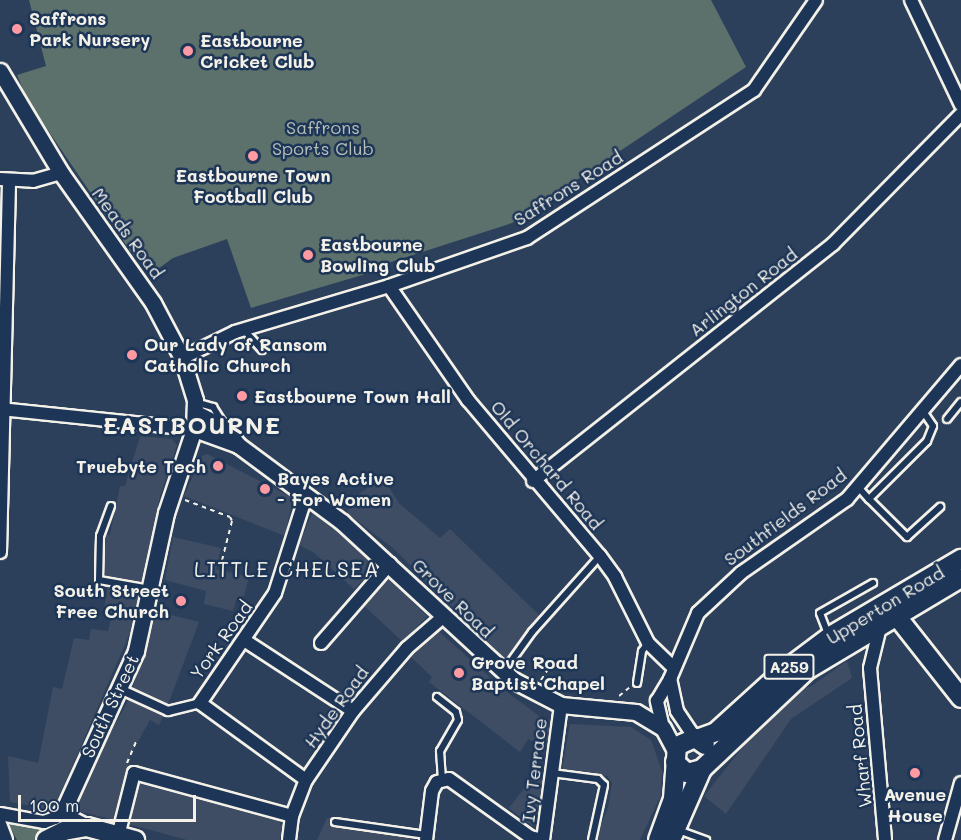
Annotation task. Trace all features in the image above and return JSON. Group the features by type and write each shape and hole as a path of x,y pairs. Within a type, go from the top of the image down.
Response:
{"main road":[{"name":"Upperton Road","path":"705,766 835,642 880,627 893,611 961,559"},
{"name":"Upperton Road","path":"696,738 716,732 780,674 893,611 961,578"},
{"path":"893,611 960,696"},
{"path":"696,738 707,747 705,766 687,772 675,757 682,741 696,738"},
{"name":"A259","path":"671,831 675,757"},
{"name":"A259","path":"658,840 671,831 705,766"},
{"path":"52,836 87,827 123,838"}],"street":[{"name":"Saffrons Road","path":"182,358 244,330 389,286 527,238 754,90 816,0"},
{"path":"911,0 961,105"},
{"name":"Meads Road","path":"0,71 61,173 153,303 182,358 195,408 194,429"},
{"name":"Arlington Road","path":"533,482 833,244 961,114"},
{"path":"0,552 5,180 50,179 61,173"},
{"name":"Old Orchard Road","path":"389,286 468,400 533,482 600,556 615,577 648,643 671,673"},
{"name":"Southfields Road","path":"675,757 663,728 657,701 698,613 741,573 859,488 961,366"},
{"name":"Grove Road","path":"195,408 224,427 238,445 390,564 503,672 533,692 561,705 628,709 663,728"},
{"path":"2,410 194,429"},
{"name":"Grove Road","path":"194,429 238,445"},
{"name":"South Street","path":"65,807 136,651 172,494 194,429"},
{"name":"York Road","path":"200,703 275,593 306,496"},
{"path":"321,643 390,564"},
{"name":"Hyde Road","path":"289,840 292,816 306,780 353,711 407,648 444,616"},
{"name":"Wharf Road","path":"880,627 870,668 885,840"},
{"path":"244,640 353,711"},
{"path":"835,642 864,654 870,668"},
{"path":"671,673 677,711 696,738"},
{"path":"120,689 168,711 200,703 306,780"},
{"name":"Ivy Terrace","path":"543,840 561,705"},
{"path":"123,838 134,774 292,816"},
{"path":"426,837 432,791 442,779 460,783 530,837 543,840"},
{"path":"945,840 960,787"},
{"path":"0,813 44,822 55,818 65,807"},
{"path":"65,807 68,817 87,827"}],"lane":[{"path":"244,330 262,350"},
{"path":"946,418 961,402"},
{"path":"869,499 927,441 933,426 924,411"},
{"path":"859,488 907,537 940,507"},
{"path":"111,506 100,536 99,580 151,589"},
{"path":"503,672 532,632 600,556"},
{"path":"835,642 820,613 873,583"},
{"path":"637,682 642,651 648,643"},
{"path":"437,697 456,712 458,720 440,751 442,779"},
{"path":"552,773 598,778 604,785 592,840"},
{"path":"335,822 426,837"},
{"path":"671,831 706,840"}],"path":[{"path":"172,494 230,517 232,521 221,564"},
{"path":"533,692 554,660"},
{"path":"600,708 602,699 619,696 637,682"},
{"path":"134,774 126,767 137,740"}],"shaded area":[{"path":"140,436 172,439 177,445 160,496 141,584 102,576 104,534 110,535 120,486 125,486"},
{"path":"207,454 293,498 285,536 184,496 202,456"},
{"path":"383,478 399,503 440,538 450,529 539,615 506,660 393,548 347,513 354,497"},
{"path":"313,511 377,566 354,589 313,552 299,545"},
{"path":"173,537 221,548 216,569 249,577 244,596 236,600 233,611 204,604 206,591 165,580"},
{"path":"384,579 389,579 427,616 403,642 362,604"},
{"path":"108,586 140,590 130,633 53,810 10,802 8,756 38,763 53,687 62,689 74,638 89,640 91,629 108,631 112,616 103,614"},
{"path":"156,611 199,622 167,707 132,690"},
{"path":"437,630 503,689 550,724 547,749 528,739 520,752 429,682 432,677 410,656"},
{"path":"847,661 852,678 791,719 726,814 704,796 773,709 796,688 810,687"},
{"path":"133,699 164,714 159,725 150,720 131,754 115,820 78,811 83,783 128,701"},
{"path":"570,724 631,727 651,740 662,771 661,795 640,840 595,840 608,808 612,783 607,776 562,770"},
{"path":"537,771 543,776 537,822 532,826 509,808"},
{"path":"140,779 277,818 282,826 280,840 187,840 125,823"},
{"path":"327,818 415,830 413,840 317,840"}],"green space":[{"name":"Saffrons Sports Club","path":"29,0 711,0 746,67 512,223 385,264 386,268 251,308 227,239 173,258 155,271 145,256 133,255 28,101 17,75 46,66"},
{"path":"12,823 46,827 40,840 17,840 9,825"}],"place":[{"name":"Saffrons Park Nursery","path":"17,29"},
{"name":"Eastbourne Cricket Club","path":"188,51"},
{"name":"Eastbourne Town Football Club","path":"253,156"},
{"name":"Eastbourne Bowling Club","path":"308,255"},
{"name":"Our Lady of Ransom Catholic Church","path":"132,355"},
{"name":"Eastbourne Town Hall","path":"242,396"},
{"name":"Truebyte Tech","path":"218,466"},
{"name":"Bayes Active - For Women","path":"265,489"},
{"name":"South Street Free Church","path":"181,601"},
{"name":"Grove Road Baptist Chapel","path":"459,673"},
{"name":"Avenue House","path":"915,773"}],"district":[{"name":"EASTBOURNE","path":"192,425"},
{"name":"LITTLE CHELSEA","path":"287,569"}]}
